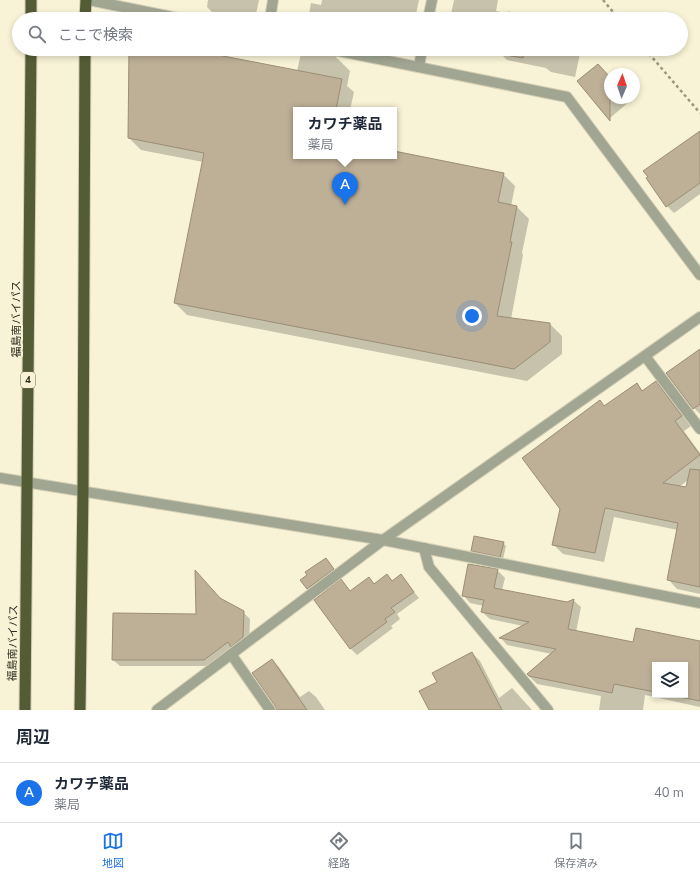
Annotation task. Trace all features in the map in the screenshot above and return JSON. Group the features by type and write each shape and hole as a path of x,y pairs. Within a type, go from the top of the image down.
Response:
{"highway":[{"path":"31,0 31,12"},
{"path":"85,12 86,0"},
{"name":"福島南バイパス","path":"25,710 31,56"},
{"path":"80,710 83,491 85,56"}],"street":[{"path":"89,0 148,12"},
{"path":"271,12 273,0"},
{"path":"429,12 432,0"},
{"path":"364,56 567,97 700,275"},
{"path":"419,67 421,56"},
{"path":"157,710 382,540 700,317"},
{"path":"645,356 700,429"},
{"path":"0,478 382,540 700,604"},
{"path":"424,548 429,567 548,710"},
{"path":"231,654 270,710"}],"path":[{"path":"603,0 613,12"},
{"path":"651,56 700,113"}],"building":[{"path":"129,56 223,56 342,79 337,107 293,107 293,159 397,159 397,152 504,173 498,202 517,206 510,242 512,242 497,316 550,323 550,342 514,369 174,303 204,153 128,138"},
{"path":"511,56 523,56 523,58"},
{"path":"598,64 604,70 604,104 610,104 610,121 577,81"},
{"path":"700,131 700,183 666,207 646,178 648,177 643,171"},
{"path":"700,349 700,404 693,409 666,373"},
{"path":"656,381 682,416 675,421 700,455 663,483 686,487 690,469 700,470 700,587 667,580 678,523 605,508 595,553 552,545 560,509 522,458 600,400 604,406 637,383 642,391"},
{"path":"474,536 504,542 500,557 471,551"},
{"path":"326,558 334,569 307,589 300,580 307,575 305,572"},
{"path":"468,564 498,569 494,588 567,602 574,599 568,629 633,642 636,628 700,641 700,701 685,698 688,698 688,662 652,662 652,691 614,684 612,693 529,676 527,674 556,649 499,638 529,622 481,612 484,600 462,596"},
{"path":"195,570 220,598 244,611 243,637 231,647 228,642 204,660 112,660 113,613 196,614"},
{"path":"387,574 392,581 401,574 414,592 391,608 395,612 385,619 387,622 350,649 314,600 341,579 350,591 369,577 374,584"},
{"path":"472,652 502,710 429,710 419,691 437,682 432,673"},
{"path":"272,659 307,710 276,710 275,706 252,673"}],"place":[{"name":"カワチ薬品","path":"345,205"}]}
